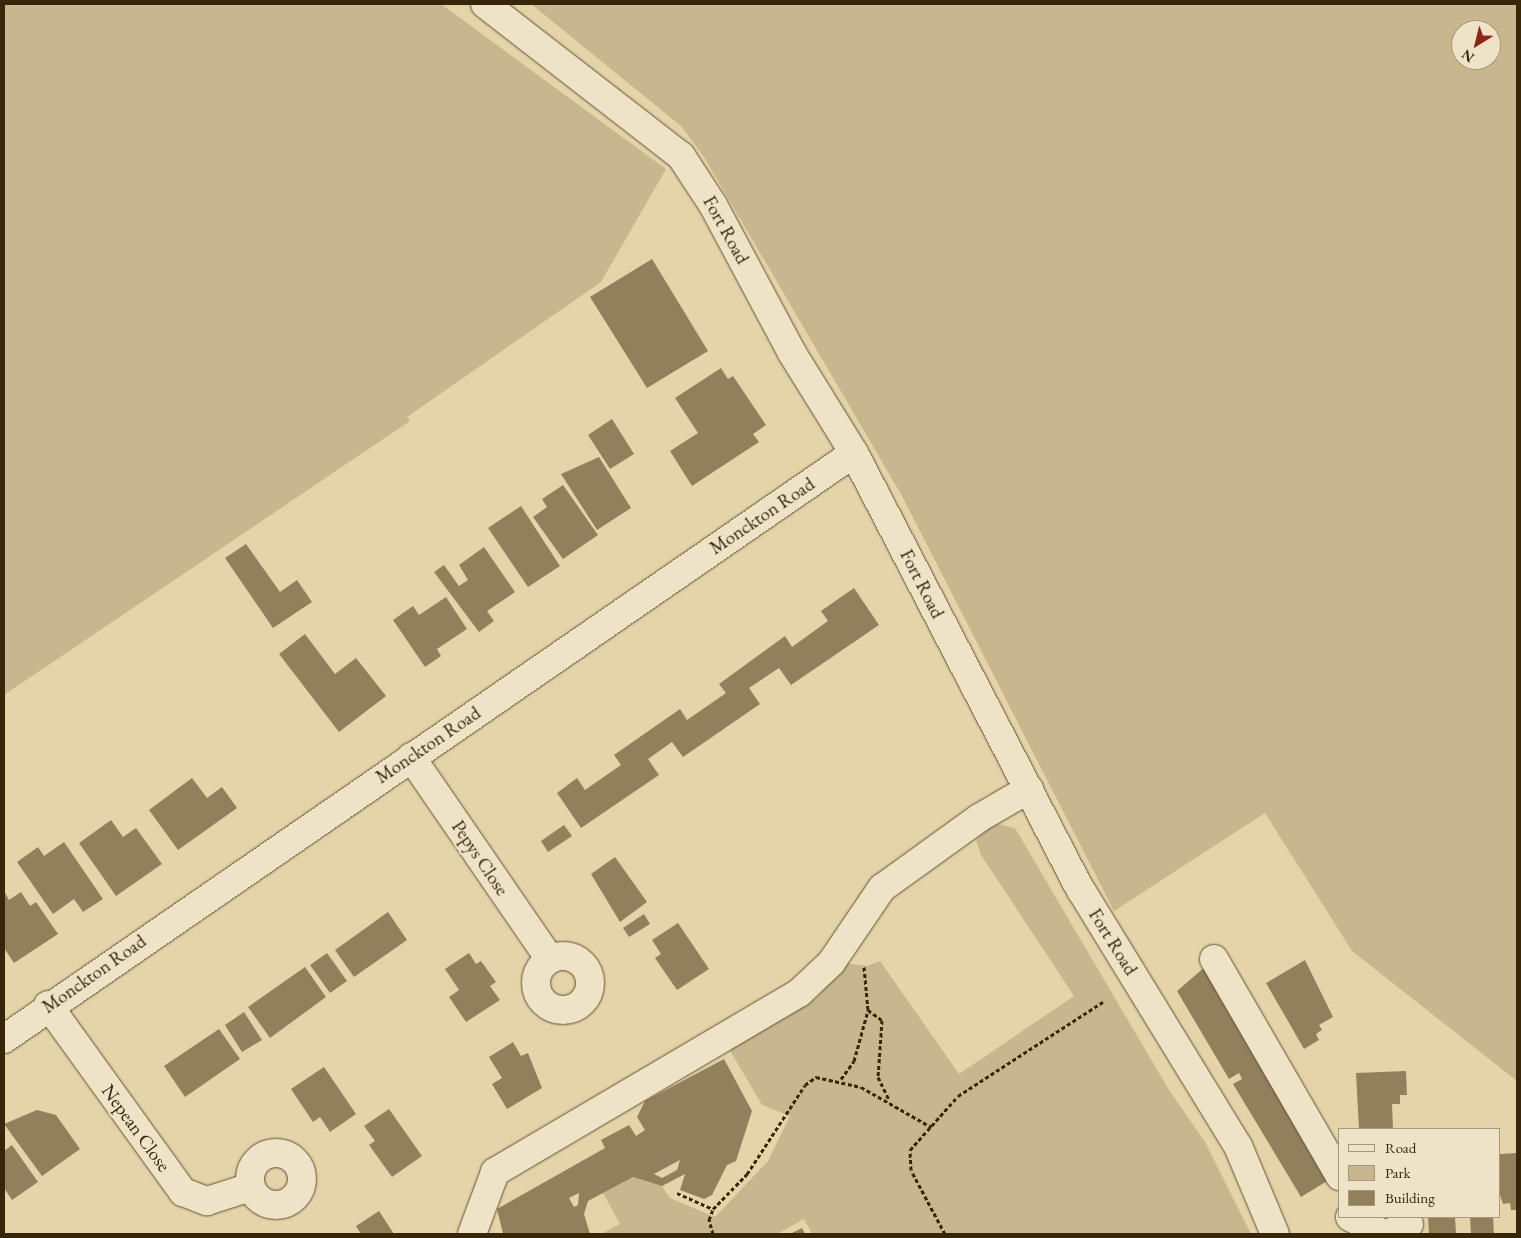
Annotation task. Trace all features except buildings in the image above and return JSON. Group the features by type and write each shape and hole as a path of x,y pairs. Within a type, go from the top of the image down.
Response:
{"street":[{"name":"Fort Road","path":"485,4 681,156 854,453 1081,890 1238,1146 1275,1234"},
{"name":"Monckton Road","path":"4,1039 48,1006 854,453"},
{"name":"Pepys Close","path":"411,756 550,959"},
{"path":"472,1234 495,1172 800,993 831,963 882,888 983,815 1029,789"},
{"path":"1214,959 1338,1173"},
{"name":"Nepean Close","path":"48,1006 183,1192 207,1200 251,1187"},
{"path":"1352,1218 1382,1234"}],"path":[{"path":"840,1080 854,1061 868,1010 863,960"},
{"path":"945,1234 908,1161 910,1150 958,1096 1103,1002"},
{"path":"868,1010 882,1020 879,1085 895,1106"},
{"path":"712,1234 709,1220 713,1209 754,1166 806,1086 816,1078 840,1080 895,1106 931,1127"},
{"path":"676,1194 713,1209"}],"green space":[{"path":"4,4 441,4 666,169 601,282 407,417 410,421 4,695"},
{"path":"531,4 1517,4 1517,1081 1352,951 1265,813 1114,911 902,496 704,157 681,126"},
{"path":"993,823 1015,828 1169,1090 1205,1142 1251,1234 812,1234 804,1219 777,1234 601,1234 620,1224 603,1193 633,1177 662,1186 670,1198 715,1217 768,1161 790,1116 762,1105 728,1047 817,998 845,963 867,966 880,961 959,1074 1074,996 981,855 976,840"}]}
